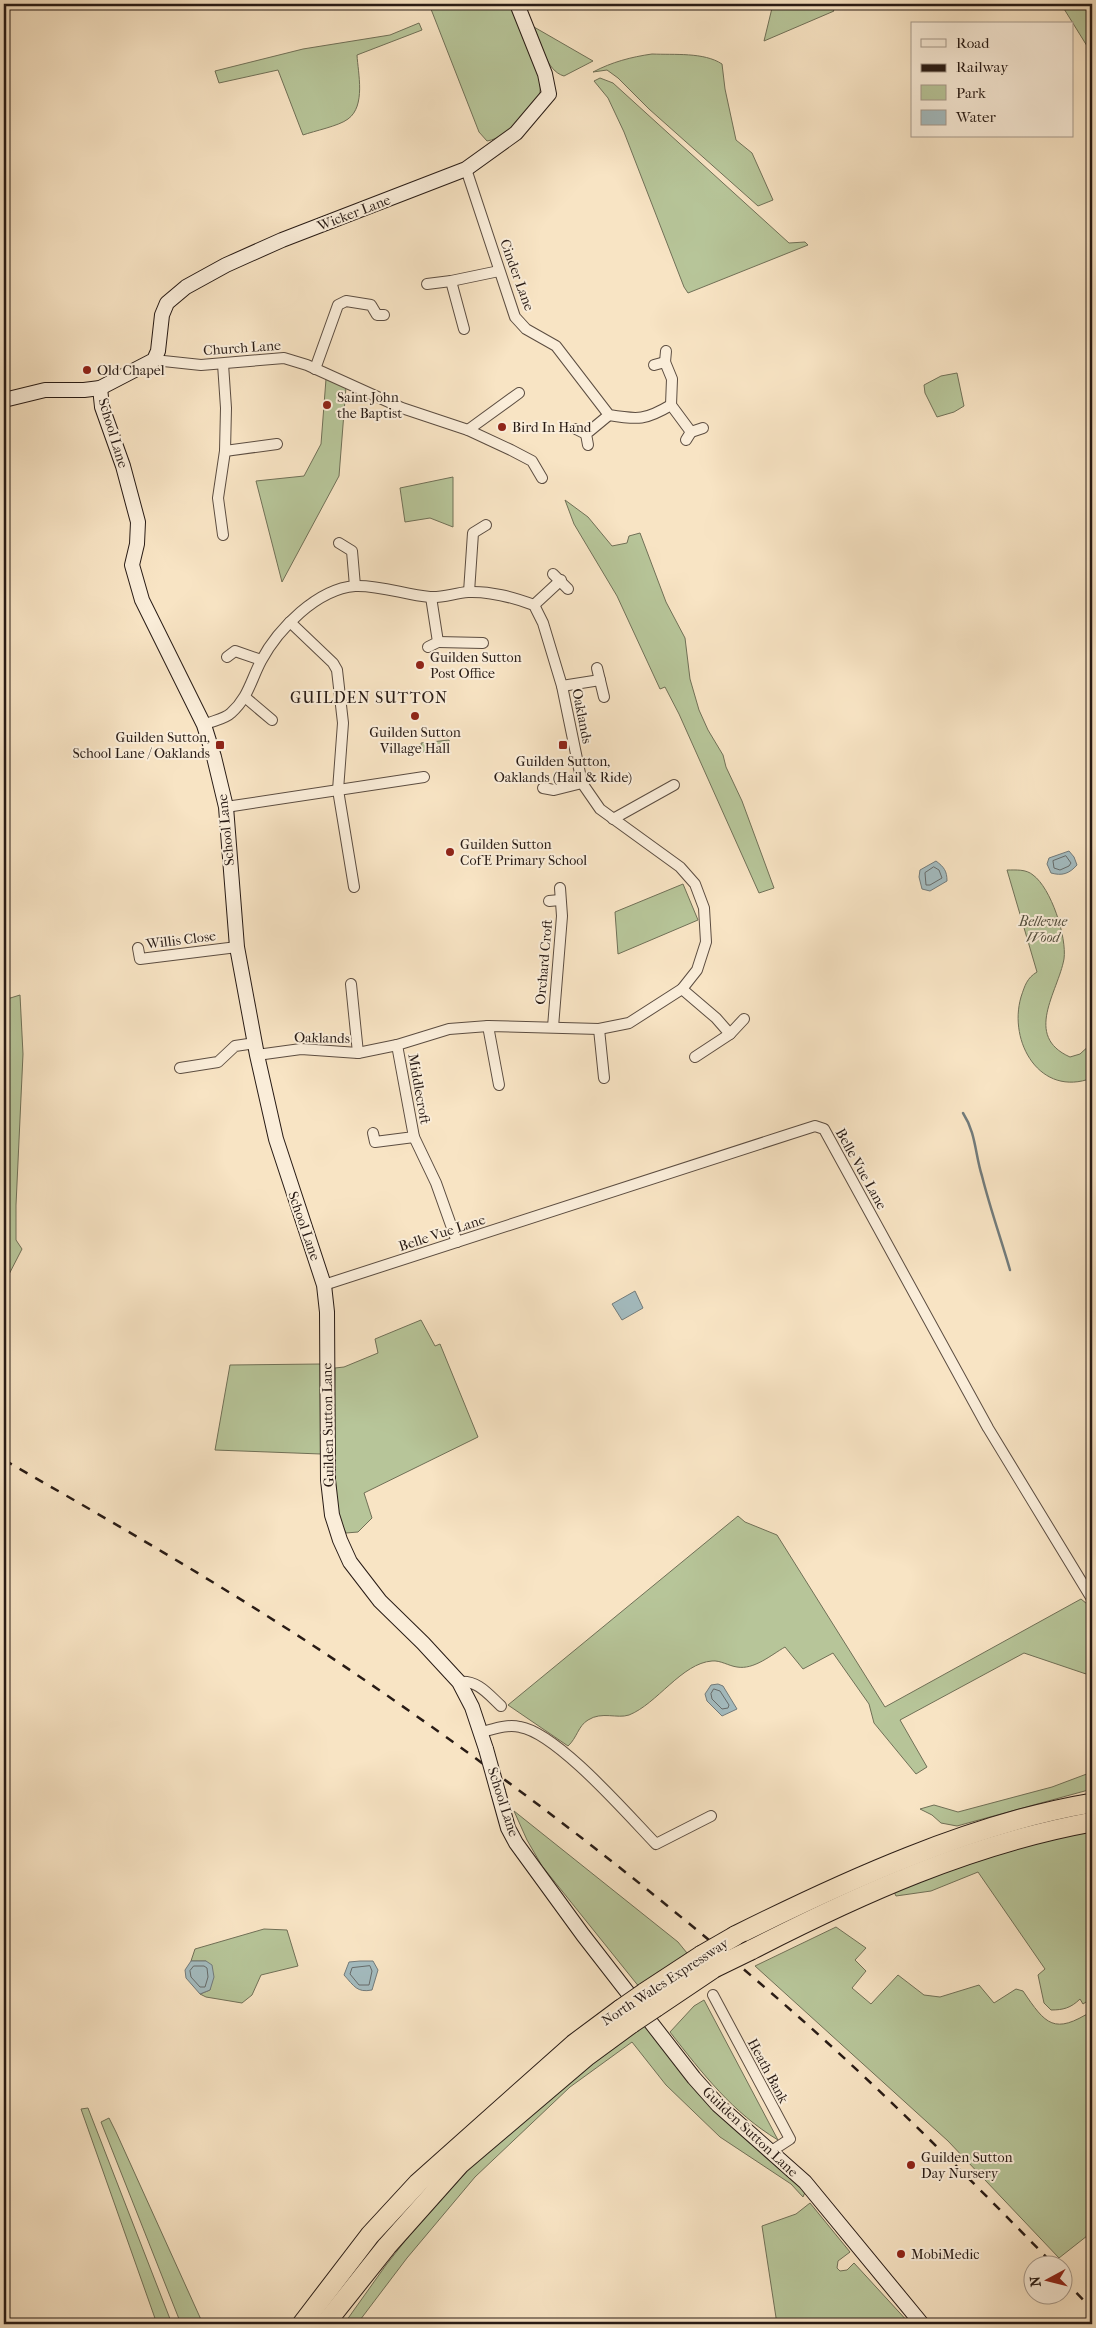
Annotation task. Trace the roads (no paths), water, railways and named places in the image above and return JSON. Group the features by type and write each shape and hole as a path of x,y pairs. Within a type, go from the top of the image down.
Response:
{"highway":[{"name":"North Wales Expressway","path":"341,2271 418,2183 574,2044 627,2016 708,1962 735,1936 801,1903 962,1838 1060,1809 1092,1803"},
{"name":"North Wales Expressway","path":"708,1962 751,1950 826,1911 893,1881 982,1850 1062,1828 1092,1822"},
{"name":"North Wales Expressway","path":"354,2285 460,2164 587,2056 627,2016"},
{"path":"290,2324 308,2300 341,2271"},
{"path":"302,2324 341,2271"},
{"path":"325,2324 354,2285"},
{"path":"332,2324 354,2285"}],"street":[{"name":"Wicker Lane","path":"154,360 158,351 162,315 168,302 186,287 226,265 282,240 466,169 516,133 549,94 545,74 517,4"},
{"name":"Cinder Lane","path":"466,169 515,317 526,329 556,346 609,415"},
{"path":"427,284 499,271"},
{"path":"451,281 464,329"},
{"path":"316,369 338,306 346,301 373,301 378,315 384,315"},
{"path":"654,365 665,356 672,379 671,405 688,436 703,428"},
{"name":"Church Lane","path":"154,360 182,364 223,364 284,358 316,369 402,408 468,430 532,461 542,478"},
{"path":"4,400 44,390 100,388 154,360"},
{"path":"223,364 226,408 225,451 218,498 224,535"},
{"name":"School Lane","path":"100,388 102,407 123,466 138,522 137,544 132,564 142,600 204,725 214,757 226,807 236,947 256,1049 276,1139 324,1285"},
{"path":"468,430 519,393"},
{"path":"586,434 609,415 635,420 652,416 671,405"},
{"path":"576,428 586,434 588,445"},
{"path":"225,451 277,444"},
{"path":"469,592 473,533 486,525"},
{"path":"339,543 356,548 355,586"},
{"path":"204,725 230,714 246,698 261,660 290,622 313,602 331,591 355,586 378,587 431,597 469,592 502,594 534,605 557,577 568,589"},
{"path":"431,597 438,642"},
{"name":"Oaklands","path":"180,1068 200,1060 218,1062 235,1046 256,1049 301,1049 358,1053 397,1045 449,1029 488,1026 598,1029 629,1023 682,989 697,970 706,942 704,908 695,884 680,867 600,809 582,783 562,686 543,623 534,605"},
{"path":"290,622 333,663 337,670 343,723 338,790 354,887"},
{"path":"428,647 438,642 483,643"},
{"path":"232,650 261,660"},
{"path":"597,668 604,697"},
{"path":"562,686 600,680"},
{"path":"246,698 266,719"},
{"path":"226,807 424,777"},
{"path":"543,788 554,793 582,783"},
{"path":"613,819 674,785"},
{"name":"Orchard Croft","path":"552,1027 562,916 560,888"},
{"name":"Orchard Croft","path":"549,901 560,900"},
{"name":"Willis Close","path":"138,948 140,959 236,947"},
{"name":"Oaklands","path":"351,985 358,1053"},
{"path":"682,989 716,1018 730,1034"},
{"path":"695,1057 730,1034 744,1019"},
{"path":"488,1026 498,1078"},
{"path":"598,1029 600,1072"},
{"name":"Middlecroft","path":"397,1045 414,1137 436,1183 457,1242"},
{"name":"Belle Vue Lane","path":"324,1285 815,1126 824,1129 988,1428 1092,1599"},
{"name":"Middlecroft","path":"373,1133 375,1142 414,1137"},
{"name":"Guilden Sutton Lane","path":"324,1285 327,1312 328,1480 332,1516 350,1562"},
{"name":"School Lane","path":"350,1562 380,1601 459,1682 482,1732 508,1828 516,1844 583,1936"},
{"path":"459,1682 469,1681 476,1684 501,1706"},
{"path":"482,1732 509,1725 522,1727 543,1738 589,1774 656,1844 711,1816"},
{"name":"Guilden Sutton Lane","path":"583,1936 694,2078 718,2105 805,2182 922,2324"},
{"name":"Heath Bank","path":"713,1995 790,2140 770,2152"}],"water":[{"path":"1069,851 1077,865 1065,874 1051,873 1047,864 1049,858"},
{"path":"936,861 945,870 947,881 930,891 922,889 919,877 920,870"},
{"path":"635,1291 643,1308 622,1320 612,1304"},
{"path":"718,1684 723,1686 737,1709 722,1716 707,1701 705,1694 711,1685"},
{"path":"191,1961 206,1961 212,1965 214,1977 210,1990 200,1994 186,1978 185,1970"},
{"path":"373,1961 378,1970 372,1990 359,1989 344,1975 349,1962"}],"waterway":[{"path":"963,1113 973,1136 985,1188 1010,1270"}],"railway":[{"path":"4,1460 174,1559 300,1637 401,1705 577,1834 746,1971 801,2019 930,2140 1045,2256"},
{"path":"1074,2290 1092,2309"}],"place":[{"name":"Old Chapel","path":"87,370"},
{"name":"Saint John the Baptist","path":"327,405"},
{"name":"Bird In Hand","path":"502,427"},
{"name":"Guilden Sutton Post Office","path":"420,665"},
{"name":"Guilden Sutton Village Hall","path":"415,716"},
{"name":"Guilden Sutton, School Lane / Oaklands","path":"220,745"},
{"name":"Guilden Sutton, Oaklands (Hail & Ride)","path":"563,745"},
{"name":"Guilden Sutton CofE Primary School","path":"450,852"},
{"name":"Guilden Sutton Day Nursery","path":"911,2165"},
{"name":"MobiMedic","path":"901,2254"}],"district":[{"name":"GUILDEN SUTTON","path":"369,697"}],"park label":[{"name":"Bellevue Wood","path":"1043,930"}]}
